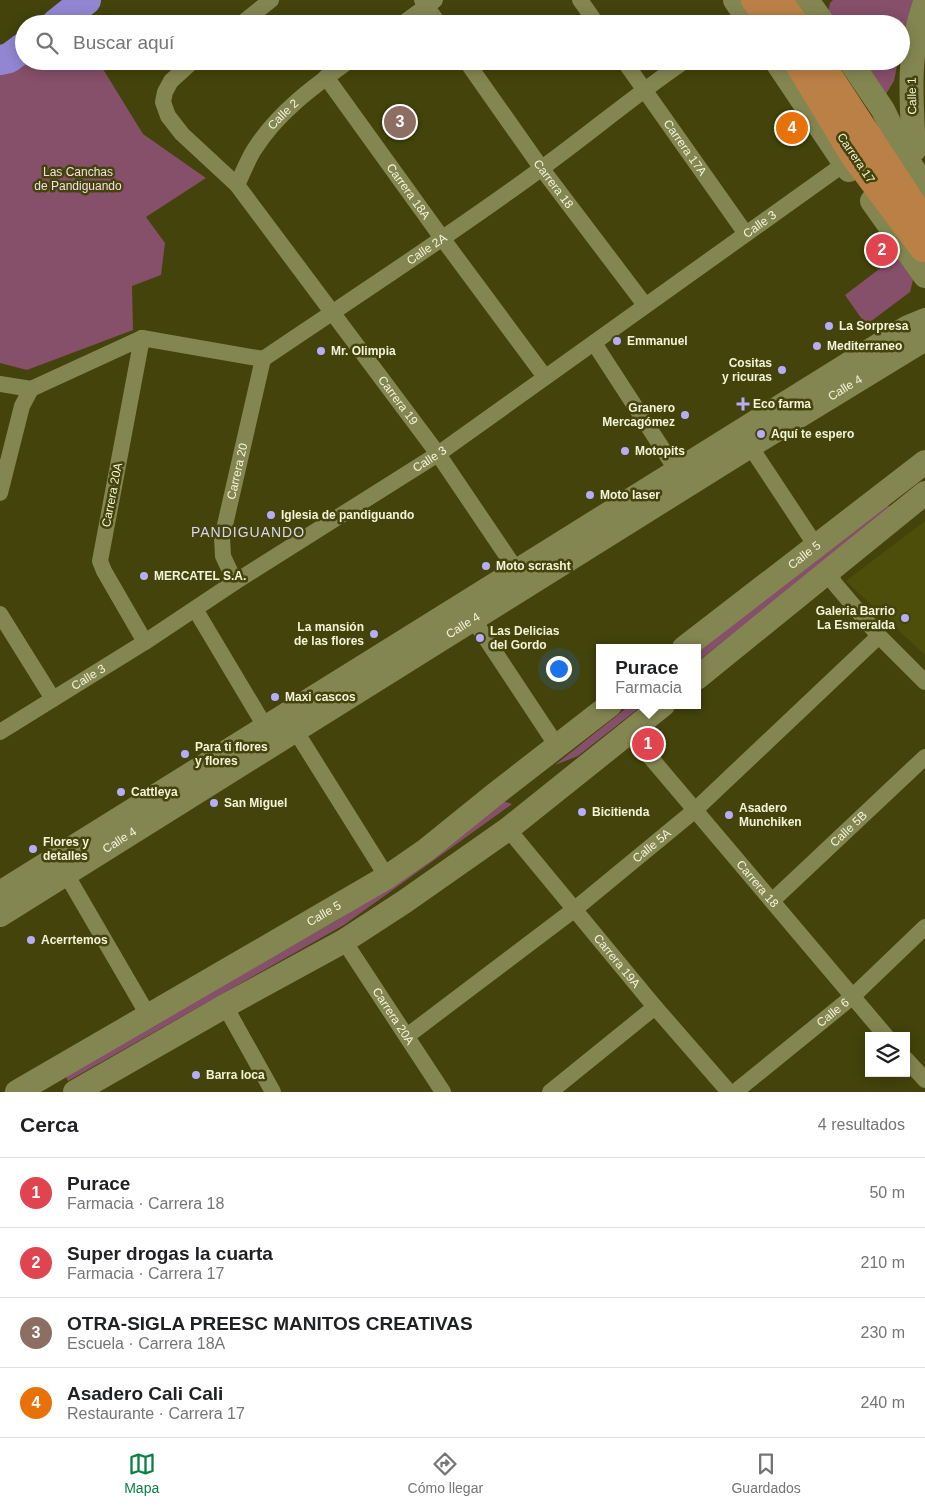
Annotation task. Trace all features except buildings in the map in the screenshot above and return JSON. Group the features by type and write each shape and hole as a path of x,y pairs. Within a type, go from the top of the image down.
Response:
{"main road":[{"path":"779,0 790,15"},
{"path":"807,0 818,15"},
{"name":"Calle 1","path":"915,150 910,83 917,26 925,2"},
{"path":"782,70 844,164 922,263"},
{"name":"Carrera 17","path":"801,70 854,157 922,263"},
{"name":"Carrera 17","path":"826,70 925,222"},
{"path":"856,70 883,110 915,150 925,187"},
{"path":"919,328 925,307"},
{"name":"Calle 4","path":"0,915 750,446 917,344 919,328"},
{"name":"Calle 4","path":"0,893 677,471 919,328"},
{"name":"Calle 5","path":"689,644 925,462"},
{"path":"701,675 925,493"},
{"path":"350,675 377,679"},
{"name":"Calle 5","path":"16,1092 34,1085 148,1015 388,877 426,850 605,709"},
{"path":"75,1092 225,1006 344,941 404,902 508,828 658,709"},
{"path":"494,795 576,775"}],"street":[{"path":"252,15 271,0"},
{"path":"580,0 591,15"},
{"path":"413,15 428,2 434,15"},
{"name":"Carrera 19","path":"183,70 171,81 165,92 163,102 168,116 182,134 238,185 438,454 517,571"},
{"name":"Calle 2","path":"238,185 254,150 278,117 336,70"},
{"name":"Carrera 18","path":"472,70 542,169 645,305"},
{"name":"Carrera 17A","path":"630,70 746,234"},
{"name":"Calle 2A","path":"263,359 542,169 644,89 672,70"},
{"name":"Carrera 18A","path":"326,77 545,377"},
{"name":"Calle 3","path":"0,732 145,642 235,582 438,454 844,164"},
{"path":"0,384 31,389 142,338 263,359"},
{"name":"Carrera 20A","path":"142,338 100,561 145,642"},
{"path":"594,343 677,471"},
{"name":"Carrera 20","path":"235,582 223,556 222,538 263,359"},
{"path":"0,493 22,406 31,389"},
{"path":"750,446 816,546"},
{"path":"828,571 834,584 879,636 925,682"},
{"path":"195,609 266,728"},
{"path":"0,614 53,699"},
{"path":"473,619 558,746"},
{"name":"Calle 5A","path":"407,1036 575,909 694,811 879,636"},
{"path":"295,730 388,877"},
{"name":"Carrera 18","path":"629,732 883,1032"},
{"name":"Calle 5B","path":"772,901 925,757"},
{"name":"Carrera 19A","path":"508,828 655,1007 728,1092"},
{"path":"66,874 148,1015"},
{"name":"Calle 6","path":"734,1092 852,997 925,927"},
{"name":"Carrera 20A","path":"344,941 443,1092"},
{"path":"225,1006 274,1092"},
{"path":"550,1092 655,1007"},
{"path":"910,1063 925,1080"}],"shaded area":[{"name":"Galeria Barrio La Esmeralda","path":"925,521 925,655 846,581"}],"green space":[{"path":"833,0 917,0 910,21 910,15 829,15 830,3"},
{"name":"Las Canchas de Pandiguando","path":"104,70 143,134 206,178 146,217 165,243 161,275 132,286 133,330 27,370 0,363 0,73 15,71"},
{"path":"868,70 896,70 894,81 886,94"},
{"path":"899,254 914,276 910,292 866,325 845,295"},
{"path":"886,502 891,509 701,659 701,650"},
{"path":"625,709 638,709 578,756 555,765"},
{"path":"500,800 512,804 344,925 68,1081 65,1075 339,919"}],"waterway":[{"path":"67,15 86,0"},
{"path":"0,60 9,58 15,54"}],"place":[{"name":"OTRA-SIGLA PREESC MANITOS CREATIVAS","path":"400,122"},
{"name":"Asadero Cali Cali","path":"792,128"},
{"name":"Super drogas la cuarta","path":"882,250"},
{"name":"La Sorpresa","path":"829,326"},
{"name":"Emmanuel","path":"617,341"},
{"name":"Mediterraneo","path":"817,346"},
{"name":"Mr. Olimpia","path":"321,351"},
{"name":"Cositas y ricuras","path":"782,370"},
{"name":"Eco farma","path":"743,404"},
{"name":"Granero Mercagómez","path":"685,415"},
{"name":"Aquí te espero","path":"761,434"},
{"name":"Motopits","path":"625,451"},
{"name":"Moto laser","path":"590,495"},
{"name":"Iglesia de pandiguando","path":"271,515"},
{"name":"Moto scrasht","path":"486,566"},
{"name":"MERCATEL S.A.","path":"144,576"},
{"name":"Galeria Barrio La Esmeralda","path":"905,618"},
{"name":"La mansión de las flores","path":"374,634"},
{"name":"Las Delicias del Gordo","path":"480,638"},
{"name":"Maxi cascos","path":"275,697"},
{"name":"Purace","path":"648,744"},
{"name":"Para ti flores y flores","path":"185,754"},
{"name":"Cattleya","path":"121,792"},
{"name":"San Miguel","path":"214,803"},
{"name":"Bicitienda","path":"582,812"},
{"name":"Asadero Munchiken","path":"729,815"},
{"name":"Flores y detalles","path":"33,849"},
{"name":"Acerrtemos","path":"31,940"},
{"name":"Barra loca","path":"196,1075"}],"district":[{"name":"PANDIGUANDO","path":"248,532"}]}
